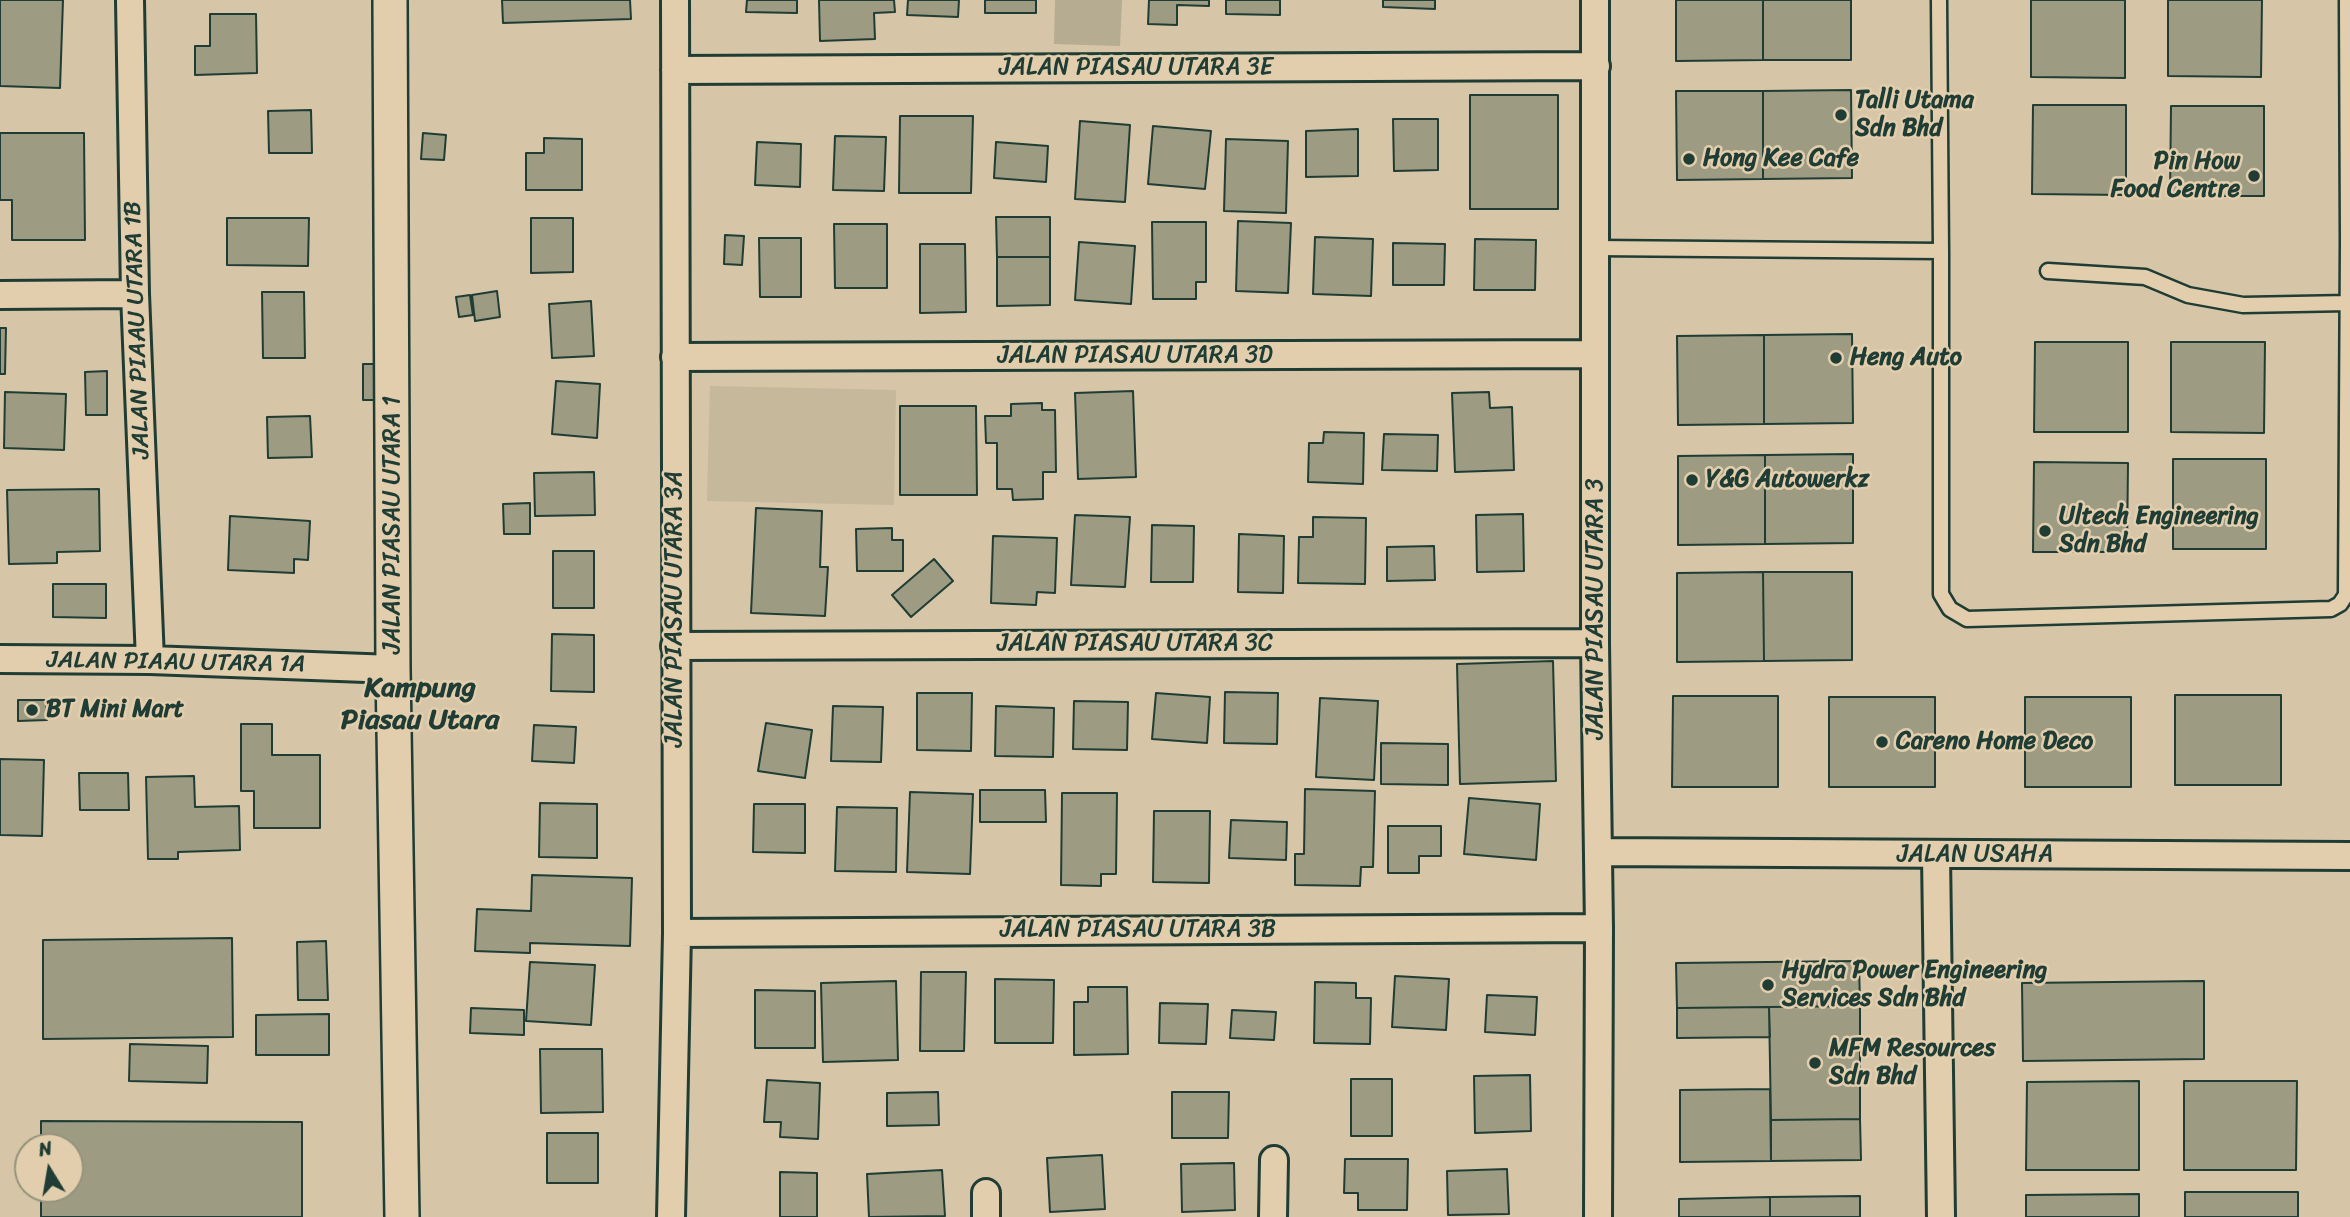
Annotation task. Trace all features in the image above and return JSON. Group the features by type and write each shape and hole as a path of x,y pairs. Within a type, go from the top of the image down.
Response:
{"street":[{"name":"JALAN PIAAU UTARA 1B","path":"130,0 135,294 150,660"},
{"name":"JALAN PIASAU UTARA 1","path":"390,0 393,670 402,1217"},
{"name":"JALAN PIASAU UTARA 3A","path":"671,1217 677,933 675,0"},
{"name":"JALAN PIASAU UTARA 3","path":"1595,0 1595,643 1600,928 1598,1217"},
{"name":"JALAN PIASAU UTARA 3E","path":"676,70 1596,66"},
{"path":"0,295 135,294"},
{"name":"JALAN PIASAU UTARA 3D","path":"675,358 1595,354"},
{"name":"JALAN PIASAU UTARA 3C","path":"675,646 1595,643"},
{"name":"JALAN PIAAU UTARA 1A","path":"0,659 150,660 393,670"},
{"name":"JALAN USAHA","path":"1599,852 2350,856"},
{"path":"1936,855 1941,1217"},
{"name":"JALAN PIASAU UTARA 3B","path":"677,933 1600,928"},
{"path":"1273,1217 1274,1160"}],"lane":[{"path":"1939,0 1941,594 1950,609 1967,619 2331,609 2340,604 2346,595 2349,242 2347,0"},
{"path":"1596,248 1941,251"},
{"path":"2048,271 2145,277 2188,295 2243,305 2348,303"}],"shaded area":[{"path":"1055,0 1122,0 1120,46 1054,44"},
{"path":"710,386 896,390 894,505 707,501"}],"building":[{"path":"0,0 63,0 60,88 0,86"},
{"path":"502,0 630,0 631,19 503,23"},
{"path":"747,0 797,0 797,13 746,12"},
{"path":"819,0 894,0 895,12 874,13 875,39 820,41"},
{"path":"908,0 959,0 958,17 907,15"},
{"path":"985,0 1036,0 1036,13 985,13"},
{"path":"1149,0 1209,0 1209,6 1177,5 1177,25 1148,24"},
{"path":"1226,0 1280,0 1280,15 1226,14"},
{"path":"1383,0 1435,0 1435,9 1383,7"},
{"path":"1676,0 1763,0 1763,60 1676,61"},
{"path":"1763,0 1851,0 1851,60 1763,60"},
{"path":"2031,0 2125,0 2125,78 2031,77"},
{"path":"2168,0 2262,0 2261,77 2168,76"},
{"path":"210,14 256,14 257,73 195,75 195,46 210,46"},
{"path":"1851,90 1852,178 1763,179 1763,91"},
{"path":"1676,91 1763,91 1763,179 1677,180"},
{"path":"1470,95 1558,95 1558,209 1470,209"},
{"path":"2033,105 2126,105 2126,195 2032,194"},
{"path":"2171,106 2264,106 2264,196 2170,196"},
{"path":"311,110 312,153 269,153 268,111"},
{"path":"900,116 973,116 971,193 899,193"},
{"path":"1393,119 1438,119 1438,170 1394,171"},
{"path":"1080,121 1130,125 1125,202 1075,199"},
{"path":"1153,126 1211,131 1205,189 1148,184"},
{"path":"1358,129 1358,176 1306,177 1306,131"},
{"path":"0,133 84,133 85,240 12,240 12,200 0,200"},
{"path":"423,133 446,135 444,160 421,159"},
{"path":"835,136 886,137 884,191 833,190"},
{"path":"544,138 582,139 582,190 526,190 526,153 544,153"},
{"path":"1226,139 1288,141 1286,213 1224,211"},
{"path":"757,142 801,144 800,187 755,185"},
{"path":"996,142 1048,146 1046,182 994,178"},
{"path":"996,217 1050,217 1050,257 997,257"},
{"path":"227,218 309,218 308,266 227,265"},
{"path":"531,218 573,218 573,272 531,273"},
{"path":"1238,221 1291,223 1288,293 1236,291"},
{"path":"1152,222 1206,222 1206,282 1196,282 1196,299 1153,299"},
{"path":"834,224 887,224 887,288 835,288"},
{"path":"725,235 744,236 742,265 724,264"},
{"path":"1315,237 1373,239 1371,296 1313,294"},
{"path":"759,238 801,238 801,297 760,297"},
{"path":"1475,239 1536,240 1535,290 1474,290"},
{"path":"1079,242 1135,246 1131,304 1075,300"},
{"path":"1393,243 1445,244 1444,285 1393,285"},
{"path":"920,244 965,244 966,312 920,313"},
{"path":"997,257 1050,257 1050,305 997,306"},
{"path":"497,291 500,317 475,321 472,295"},
{"path":"262,292 304,292 305,358 263,358"},
{"path":"470,295 473,315 459,317 456,297"},
{"path":"591,301 594,356 552,358 549,304"},
{"path":"0,328 6,328 5,374 0,374"},
{"path":"1852,334 1853,423 1764,424 1764,335"},
{"path":"1764,335 1764,424 1678,425 1677,336"},
{"path":"2035,342 2128,342 2128,432 2034,432"},
{"path":"2171,342 2265,342 2264,433 2171,432"},
{"path":"363,364 379,364 379,400 363,400"},
{"path":"107,371 107,415 86,415 85,372"},
{"path":"556,381 600,384 597,438 552,434"},
{"path":"1133,391 1136,477 1078,479 1075,393"},
{"path":"5,392 66,394 64,450 4,448"},
{"path":"1489,392 1490,408 1512,407 1514,470 1455,472 1452,393"},
{"path":"1042,403 1042,410 1055,410 1056,472 1043,472 1043,499 1013,500 1012,489 997,489 997,443 986,443 985,416 1011,416 1011,404"},
{"path":"900,406 976,406 977,495 900,495"},
{"path":"310,416 312,457 268,458 267,417"},
{"path":"1324,432 1364,433 1363,484 1308,482 1309,443 1323,443"},
{"path":"1384,434 1438,435 1437,471 1382,470"},
{"path":"1853,454 1853,543 1765,544 1765,455"},
{"path":"1765,455 1765,544 1678,545 1678,456"},
{"path":"2173,459 2266,459 2266,549 2173,549"},
{"path":"2034,462 2128,463 2127,552 2033,552"},
{"path":"594,472 595,515 535,516 534,473"},
{"path":"99,489 100,551 57,552 57,563 9,564 7,490"},
{"path":"530,503 530,534 504,534 503,504"},
{"path":"756,508 822,511 820,567 828,567 825,616 751,613"},
{"path":"1523,514 1524,571 1477,572 1476,515"},
{"path":"1075,515 1130,517 1125,587 1071,585"},
{"path":"230,516 310,521 308,560 294,559 294,573 228,570"},
{"path":"1313,517 1366,518 1365,584 1298,583 1299,537 1313,537"},
{"path":"1152,525 1194,526 1193,582 1151,582"},
{"path":"892,528 892,540 903,540 903,571 857,571 856,529"},
{"path":"1239,534 1284,536 1283,593 1238,592"},
{"path":"993,536 1057,538 1055,593 1037,592 1036,605 991,603"},
{"path":"1434,546 1435,580 1387,581 1387,547"},
{"path":"553,551 594,551 594,608 553,608"},
{"path":"934,559 953,581 911,617 892,595"},
{"path":"1763,572 1852,572 1852,660 1764,661"},
{"path":"1763,572 1764,661 1677,662 1677,573"},
{"path":"53,584 106,584 106,618 53,617"},
{"path":"552,634 594,635 594,692 551,691"},
{"path":"1553,661 1556,781 1460,784 1457,664"},
{"path":"1225,692 1278,693 1277,744 1224,743"},
{"path":"917,693 972,693 971,751 917,750"},
{"path":"1156,693 1210,697 1207,743 1152,739"},
{"path":"2175,695 2281,695 2281,785 2175,785"},
{"path":"1673,696 1778,696 1778,787 1672,787"},
{"name":"Careno Home Deco","path":"1829,697 1935,697 1935,787 1829,787"},
{"path":"2025,697 2131,697 2131,787 2025,787"},
{"path":"1320,698 1378,701 1374,780 1316,777"},
{"name":"BT Mini Mart","path":"18,700 46,700 47,720 18,721"},
{"path":"1074,701 1128,702 1127,750 1073,749"},
{"path":"833,706 883,707 881,762 831,761"},
{"path":"996,706 1054,708 1053,757 995,756"},
{"path":"766,723 812,730 805,778 758,771"},
{"path":"241,724 272,724 272,755 320,755 320,828 254,828 254,791 241,791"},
{"path":"534,725 576,727 574,763 532,761"},
{"path":"1381,743 1448,744 1448,785 1381,784"},
{"path":"0,759 44,760 42,836 0,835"},
{"path":"79,773 128,773 129,810 80,810"},
{"path":"194,776 195,807 239,806 240,850 178,852 178,859 148,859 146,777"},
{"path":"1305,789 1375,791 1373,867 1361,867 1360,886 1295,885 1295,854 1304,854"},
{"path":"980,790 1045,790 1046,822 980,822"},
{"path":"910,792 973,794 970,874 907,872"},
{"path":"1062,793 1117,793 1116,874 1101,874 1101,886 1061,885"},
{"path":"1469,798 1540,804 1536,860 1464,854"},
{"path":"540,803 597,804 597,858 539,857"},
{"path":"754,804 805,804 805,853 753,852"},
{"path":"837,807 897,808 896,872 835,871"},
{"path":"1154,811 1210,811 1209,883 1153,882"},
{"path":"1231,820 1287,822 1286,860 1229,858"},
{"path":"1388,826 1441,826 1441,856 1419,856 1419,873 1388,873"},
{"path":"532,875 632,878 630,946 530,943 530,953 475,951 477,909 531,911"},
{"path":"232,938 233,1037 43,1039 43,940"},
{"path":"326,941 328,1000 298,1000 297,942"},
{"name":"Hydra Power Engineering Services Sdn Bhd","path":"1859,961 1860,1006 1677,1008 1676,963"},
{"path":"530,962 595,965 591,1025 526,1021"},
{"path":"921,972 966,972 964,1051 920,1051"},
{"path":"1395,976 1449,979 1446,1030 1392,1027"},
{"path":"995,979 1054,980 1053,1043 995,1043"},
{"path":"896,981 898,1060 823,1062 821,983"},
{"path":"2204,981 2204,1059 2023,1061 2022,983"},
{"path":"1315,982 1356,983 1356,998 1371,998 1370,1044 1314,1043"},
{"path":"1088,987 1127,987 1128,1054 1074,1055 1074,1002 1088,1002"},
{"path":"755,990 815,991 815,1048 755,1048"},
{"path":"1487,995 1537,997 1535,1035 1485,1032"},
{"path":"1160,1003 1208,1004 1206,1044 1159,1043"},
{"name":"MFM Resources Sdn Bhd","path":"1860,1006 1860,1119 1771,1120 1769,1007"},
{"path":"1769,1007 1770,1037 1677,1038 1677,1008"},
{"path":"471,1008 524,1010 524,1035 470,1033"},
{"path":"1232,1010 1276,1012 1274,1040 1230,1038"},
{"path":"329,1014 329,1055 256,1055 256,1015"},
{"path":"130,1044 208,1046 207,1083 129,1081"},
{"path":"540,1049 602,1049 603,1112 541,1113"},
{"path":"1530,1075 1531,1131 1475,1133 1474,1076"},
{"path":"1351,1079 1392,1079 1392,1136 1351,1136"},
{"path":"767,1080 820,1083 818,1139 780,1137 781,1122 764,1122"},
{"path":"2139,1081 2139,1170 2026,1170 2027,1082"},
{"path":"2184,1081 2297,1081 2296,1170 2184,1170"},
{"path":"1770,1089 1771,1161 1680,1162 1680,1090"},
{"path":"938,1092 939,1125 887,1126 887,1093"},
{"path":"1172,1092 1229,1092 1228,1138 1172,1138"},
{"path":"1860,1119 1861,1160 1771,1161 1771,1120"},
{"path":"41,1121 302,1122 302,1217 41,1217 41,1203 84,1203 84,1133 41,1133"},
{"path":"547,1133 598,1133 598,1183 547,1183"},
{"path":"1102,1155 1105,1209 1050,1212 1047,1158"},
{"path":"1345,1159 1408,1159 1407,1210 1358,1210 1358,1193 1344,1193"},
{"path":"1234,1163 1235,1210 1182,1212 1181,1164"},
{"path":"1507,1169 1509,1214 1448,1215 1447,1171"},
{"path":"942,1170 945,1216 869,1217 867,1174"},
{"path":"780,1172 817,1173 817,1217 780,1217"},
{"path":"2185,1192 2298,1192 2298,1217 2185,1217"},
{"path":"2139,1194 2139,1217 2026,1217 2026,1195"},
{"path":"1860,1196 1860,1217 1770,1217 1770,1197"},
{"path":"1770,1197 1770,1217 1679,1217 1679,1199"}],"place":[{"name":"Talli Utama Sdn Bhd","path":"1841,115"},
{"name":"Hong Kee Cafe","path":"1689,159"},
{"name":"Pin How Food Centre","path":"2254,176"},
{"name":"Heng Auto","path":"1836,358"},
{"name":"Y&G Autowerkz","path":"1692,480"},
{"name":"Ultech Engineering Sdn Bhd","path":"2045,531"},
{"name":"BT Mini Mart","path":"32,710"},
{"name":"Careno Home Deco","path":"1882,742"},
{"name":"Hydra Power Engineering Services Sdn Bhd","path":"1768,985"},
{"name":"MFM Resources Sdn Bhd","path":"1815,1063"}],"district":[{"name":"Kampung Piasau Utara","path":"420,705"}]}
